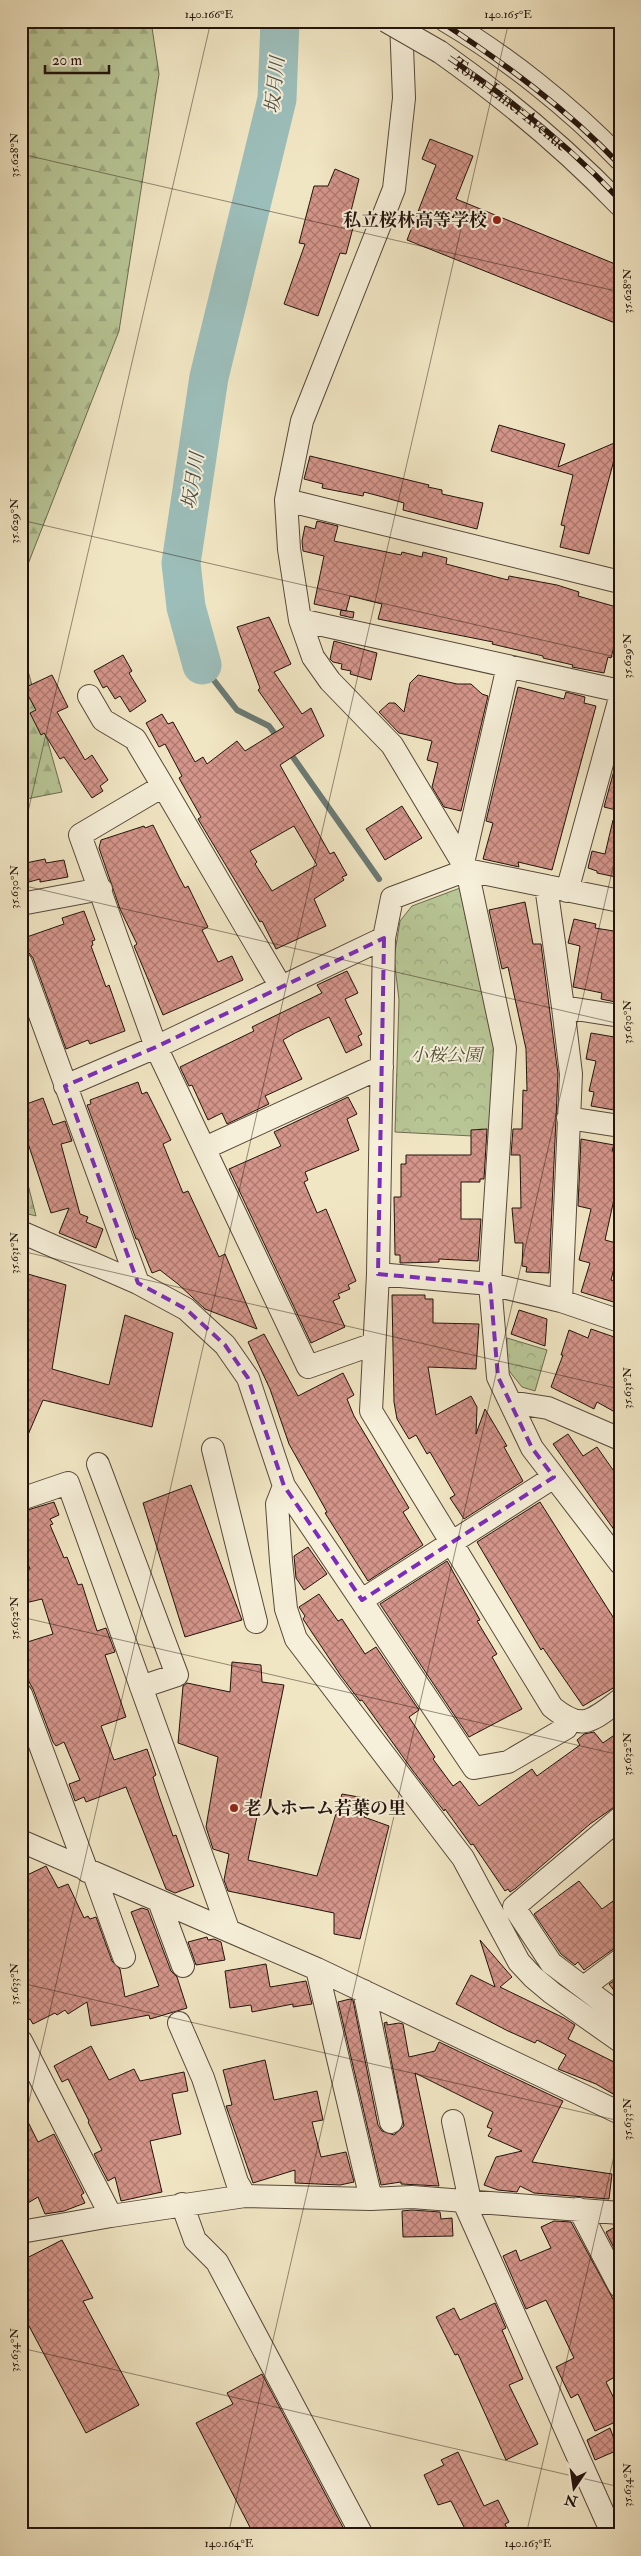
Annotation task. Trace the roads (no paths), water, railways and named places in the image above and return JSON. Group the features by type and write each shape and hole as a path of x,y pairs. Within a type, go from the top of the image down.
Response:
{"street":[{"name":"Town Liner Avenue","path":"386,21 440,52 489,87 535,124 594,178 620,205"},
{"path":"402,21 404,98 394,189 302,421 286,500 289,549 300,620 313,657 330,681 392,745 465,867 505,1048 490,1284 498,1377 532,1448 620,1563"},
{"name":"Town Liner Avenue","path":"450,24 510,64 555,101 620,160"},
{"path":"286,500 620,582"},
{"path":"300,620 620,691"},
{"path":"465,867 508,666"},
{"path":"89,696 103,720 135,739 281,988"},
{"path":"560,1301 570,1074 556,888 620,698"},
{"path":"163,786 80,835 101,889 156,1047 308,1367 374,1344"},
{"path":"620,901 465,867 392,898 384,938 378,1274 371,1411 552,1707 568,1720 591,1721 620,1700"},
{"path":"21,904 101,889"},
{"path":"65,1086 156,1047 384,938"},
{"path":"21,963 138,1283"},
{"path":"564,1007 620,1016"},
{"path":"204,1148 382,1067"},
{"path":"568,1118 620,1126"},
{"path":"21,1232 138,1283 186,1309 225,1345 248,1378 284,1486 474,1768 508,1762 566,1728 568,1720"},
{"path":"378,1274 490,1284 560,1301 620,1321"},
{"path":"510,1402 548,1408 620,1439"},
{"path":"213,1450 256,1622"},
{"path":"98,1464 176,1675 141,1687"},
{"path":"362,1600 554,1476"},
{"path":"21,1499 68,1483 228,1929"},
{"path":"284,1486 277,1504 281,1561 286,1609 296,1639 463,1858 519,1962 552,1993 620,2041"},
{"path":"21,1694 124,1957"},
{"path":"620,1818 514,1907 550,1963 620,2015"},
{"path":"21,1841 317,1969 620,2113"},
{"path":"159,1901 183,1966"},
{"path":"584,1987 620,1960"},
{"path":"317,1969 371,2199"},
{"path":"364,1991 391,2122"},
{"path":"180,2023 203,2078 237,2182 245,2196"},
{"path":"21,2041 111,2216"},
{"path":"453,2121 466,2201 613,2535"},
{"path":"21,2232 182,2204 245,2196 371,2199 412,2197 620,2213"},
{"path":"182,2204 195,2240 217,2262 362,2535"},
{"path":"578,2209 620,2287"}],"waterway":[{"name":"坂月川","path":"202,665 186,607 181,563 209,377 277,99 280,21"},
{"name":"坂月川","path":"202,665 237,710 269,726 278,738"},
{"name":"坂月川","path":"288,750 379,879"}],"railway":[{"path":"393,21 455,61 512,103 567,149 620,200"},
{"path":"440,21 488,53 557,106 600,144 620,165"}],"place":[{"name":"私立桜林高等学校","path":"497,220"},
{"name":"老人ホーム若葉の里","path":"234,1808"}],"park label":[{"name":"小桜公園","path":"446,1055"}]}
